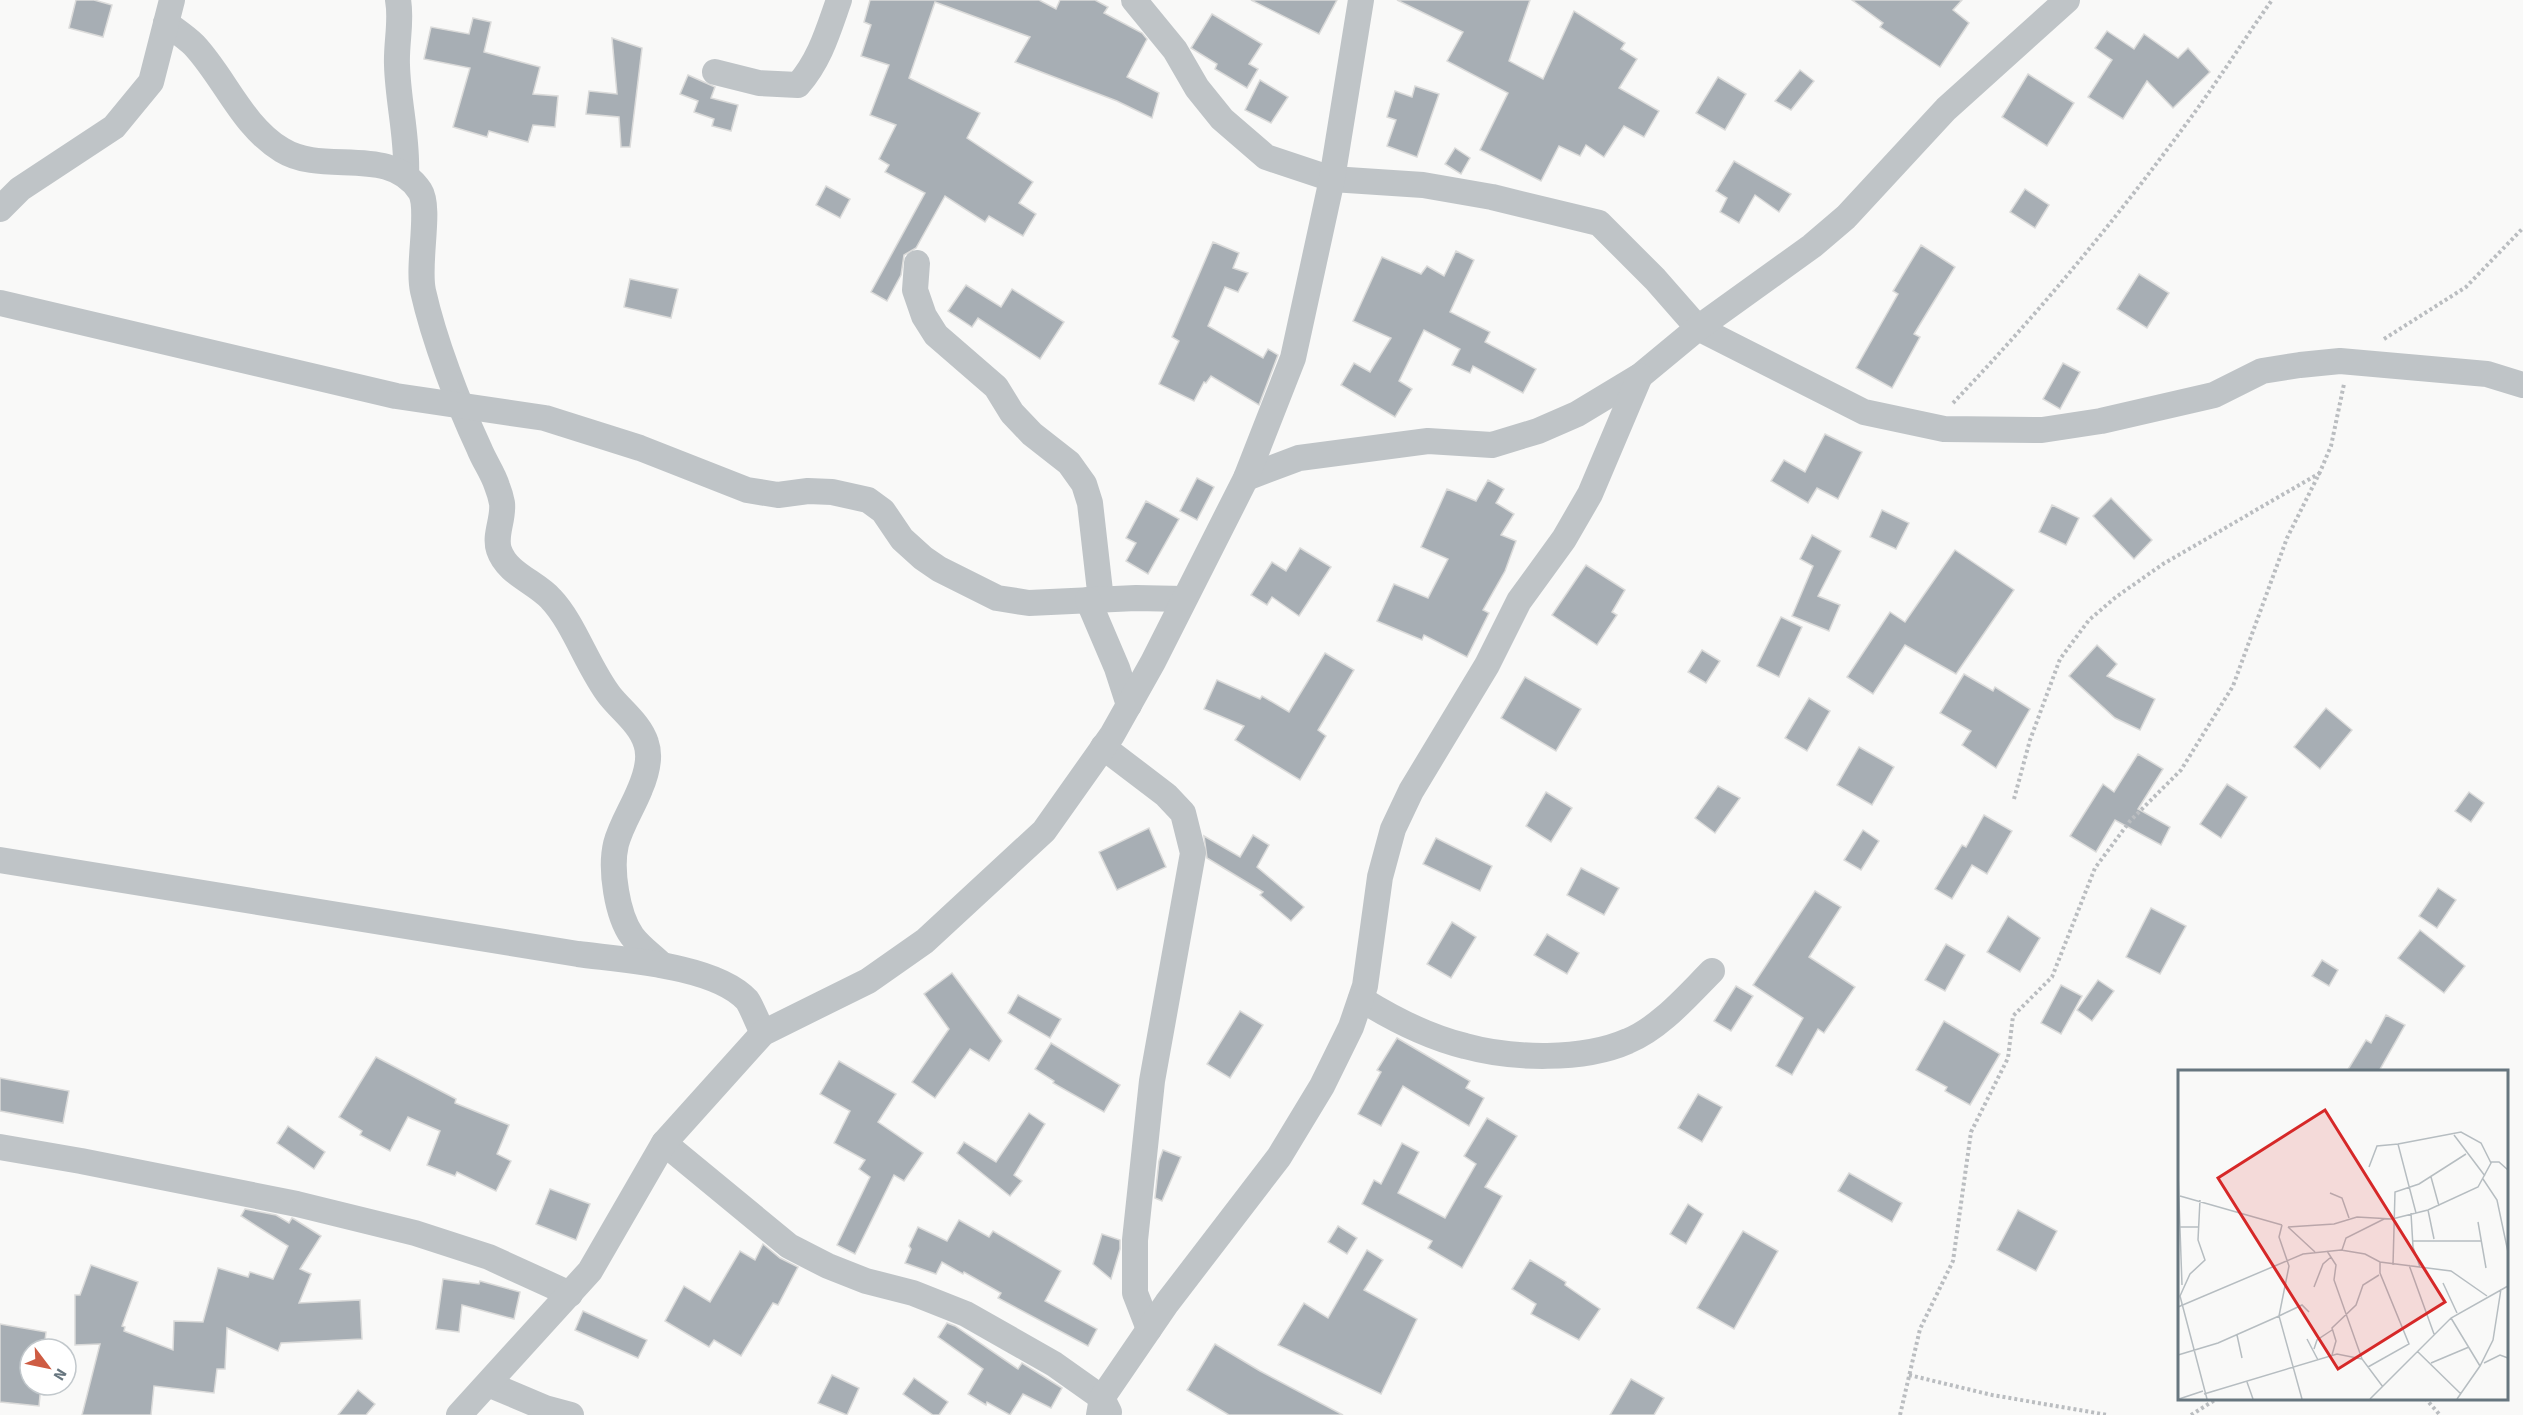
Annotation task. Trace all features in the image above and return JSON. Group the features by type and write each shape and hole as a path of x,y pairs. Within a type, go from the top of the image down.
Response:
{"street":[{"path":"398,0 397,66 401,115 406,137 406,176"},
{"path":"715,72 759,83 798,85 810,71 823,48 840,0"},
{"path":"1134,0 1175,50 1197,88 1222,119 1266,157 1332,179 1423,185 1502,199 1599,223 1655,279 1698,328 1864,412 1944,429 2042,430 2101,421 2214,395 2262,372 2300,364 2349,362 2487,374 2523,385"},
{"path":"459,1415 590,1271 664,1143 763,1033 868,981 925,941 1044,831 1103,747 1129,705 1246,478 1293,358 1332,179 1361,0"},
{"path":"1246,478 1299,458 1428,441 1492,445 1538,431 1577,414 1640,376 1698,328 1812,246 1846,217 1946,109 2067,0"},
{"path":"169,11 245,115 282,151 306,159 392,167 406,176 422,193 426,216 420,264 422,288 430,320 461,405 479,449 496,482 502,504 497,541 500,554 511,567 551,598 609,695 640,730 646,741 648,753 645,778 616,844 614,866 617,899 632,935 662,965"},
{"path":"0,209 20,189 114,127 151,82 169,11"},
{"path":"917,264 915,290 924,316 936,335 996,387 1012,413 1032,434 1069,463 1084,484 1090,503 1094,600 1129,705"},
{"path":"0,303 396,396 545,418 649,451 747,490 778,495 808,491 832,492 868,500 883,511 902,539 923,558 969,585 997,598 1015,602 1184,599"},
{"path":"664,1143 789,1246 828,1266 866,1281 913,1293 966,1314 1054,1364 1104,1409 1149,1329 1279,1157 1322,1086 1352,1027 1365,986 1380,877 1393,830 1411,790 1487,665 1519,601 1564,539 1590,494 1640,376"},
{"path":"1103,747 1166,795 1183,813 1193,853 1152,1081 1137,1228 1135,1293 1149,1329"},
{"path":"0,860 578,954 662,965 718,981 747,1000 763,1033"},
{"path":"1361,999 1393,1018 1465,1046 1508,1053 1556,1055 1598,1052 1630,1041 1669,1014 1712,971"},
{"path":"0,1148 81,1161 297,1204 415,1233 489,1257 570,1294"},
{"path":"488,1384 544,1408 571,1415"}],"path":[{"path":"1931,426 2065,279 2110,224 2192,117 2272,0"},
{"path":"1900,1415 1920,1329 1953,1261 1971,1132 2008,1058 2013,1016 2052,976 2095,867 2130,821 2181,770 2233,686 2287,538 2331,446 2349,362 2466,287 2523,228"},
{"path":"2014,799 2030,741 2060,659 2089,620 2116,597 2163,564 2320,472"},
{"path":"1909,1376 1992,1395 2108,1415"},
{"path":"2191,1415 2215,1400"},
{"path":"2428,1400 2440,1415"}],"building":[{"path":"76,0 94,0 112,5 103,37 69,28"},
{"path":"870,0 1039,0 1056,9 1060,0 1095,0 1108,7 1104,13 1142,33 1147,39 1127,77 1159,93 1152,118 1117,101 1015,62 1030,37 935,2 909,78 980,113 967,138 1033,182 1019,203 1036,214 1023,236 989,216 985,222 945,196 916,248 904,255 901,275 887,301 871,292 925,193 885,172 889,165 879,159 896,125 870,115 889,65 861,56 871,25 864,22"},
{"path":"1251,0 1337,0 1319,34"},
{"path":"1397,0 1530,0 1509,61 1543,79 1574,11 1625,43 1621,49 1637,59 1619,88 1659,111 1644,137 1624,126 1604,157 1586,145 1580,156 1559,146 1541,181 1480,150 1508,93 1447,61 1463,32"},
{"path":"1852,0 1962,0 1953,10 1969,23 1940,67 1880,27 1883,23"},
{"path":"1212,14 1262,44 1249,64 1258,69 1247,88 1215,69 1217,64 1191,48"},
{"path":"473,18 491,22 484,52 540,67 533,94 558,96 555,127 533,125 528,142 489,131 487,137 453,127 470,68 424,59 431,27 469,34"},
{"path":"2107,31 2134,49 2144,34 2178,58 2188,48 2210,72 2173,108 2147,81 2123,119 2088,97 2112,60 2095,48"},
{"path":"612,38 642,48 630,147 621,147 619,117 586,114 589,91 617,94"},
{"path":"1800,70 1814,81 1791,110 1775,101"},
{"path":"2028,74 2074,103 2047,146 2002,117"},
{"path":"688,75 715,87 711,98 738,105 731,131 712,126 714,119 694,112 698,101 680,94"},
{"path":"1718,77 1746,94 1725,130 1696,113"},
{"path":"1260,80 1288,97 1271,123 1245,110"},
{"path":"1415,86 1439,94 1417,157 1387,146 1396,120 1387,117 1395,91 1412,97"},
{"path":"1455,148 1470,158 1461,174 1445,164"},
{"path":"1734,161 1791,194 1779,212 1755,195 1739,223 1720,212 1727,198 1716,191"},
{"path":"826,186 850,199 840,218 816,205"},
{"path":"2025,189 2049,205 2035,228 2010,212"},
{"path":"1213,242 1239,253 1233,268 1248,273 1238,292 1225,287 1208,326 1263,358 1268,349 1278,355 1259,405 1211,376 1206,383 1204,382 1194,401 1159,384 1179,341 1172,337"},
{"path":"1921,245 1955,267 1914,334 1920,337 1892,388 1856,368 1898,294 1893,291"},
{"path":"1456,251 1474,260 1450,312 1490,332 1485,342 1536,369 1523,393 1473,366 1470,373 1452,365 1460,349 1424,330 1399,381 1412,389 1395,417 1341,385 1354,363 1370,372 1391,338 1353,321 1382,257 1421,274 1427,266 1444,276"},
{"path":"2139,274 2169,293 2147,328 2117,309"},
{"path":"630,279 678,289 671,318 624,307"},
{"path":"966,285 1001,307 1012,289 1064,322 1040,359 978,318 972,327 948,311"},
{"path":"2063,363 2080,372 2060,409 2043,399"},
{"path":"1825,434 1862,452 1838,499 1817,488 1808,503 1771,481 1784,460 1805,472"},
{"path":"1197,478 1214,487 1197,520 1180,511"},
{"path":"1488,480 1504,489 1496,503 1514,514 1501,535 1516,541 1505,571 1483,610 1489,613 1467,657 1424,635 1422,640 1377,621 1394,584 1428,598 1448,559 1421,547 1447,489 1476,501"},
{"path":"2111,498 2152,540 2134,559 2093,516"},
{"path":"1146,501 1179,519 1148,574 1126,561 1136,543 1126,538"},
{"path":"2052,505 2079,518 2066,545 2039,532"},
{"path":"1882,510 1909,523 1896,549 1870,537"},
{"path":"1812,535 1841,551 1818,596 1840,605 1829,631 1792,616 1813,566 1800,559"},
{"path":"1300,548 1331,567 1299,616 1272,597 1267,605 1251,595 1272,562 1286,571"},
{"path":"1955,550 2014,590 1956,674 1905,645 1873,694 1847,677 1890,612 1905,622"},
{"path":"1586,565 1625,590 1612,612 1617,615 1597,645 1552,615"},
{"path":"1781,617 1802,627 1779,677 1757,666"},
{"path":"2097,645 2117,664 2107,676 2155,699 2140,730 2115,718 2069,676"},
{"path":"1702,650 1720,661 1706,683 1688,672"},
{"path":"1325,653 1354,670 1318,730 1326,736 1300,780 1235,740 1244,726 1204,709 1217,680 1260,699 1262,696 1289,712"},
{"path":"1964,674 1993,691 1995,687 2030,709 1996,768 1962,745 1971,731 1940,713"},
{"path":"1525,677 1581,709 1556,751 1501,718"},
{"path":"1809,698 1830,711 1807,751 1785,738"},
{"path":"2326,708 2352,730 2320,769 2294,747"},
{"path":"1859,747 1894,767 1872,805 1837,785"},
{"path":"2138,754 2163,769 2138,809 2170,827 2161,845 2115,820 2096,852 2070,836 2103,784 2114,792"},
{"path":"2227,784 2247,797 2221,838 2200,824"},
{"path":"1718,786 1740,798 1715,833 1695,818"},
{"path":"1546,792 1572,808 1551,842 1526,826"},
{"path":"2469,792 2484,803 2471,822 2455,811"},
{"path":"1984,815 2012,831 1987,874 1972,865 1952,899 1935,889 1962,845 1966,847"},
{"path":"1149,828 1166,867 1117,890 1099,852"},
{"path":"1863,830 1879,841 1861,870 1844,860"},
{"path":"1253,835 1269,845 1257,867 1304,907 1291,921 1260,895 1263,892 1207,858 1204,836 1240,857"},
{"path":"1436,838 1492,866 1480,891 1423,864"},
{"path":"1581,868 1619,888 1604,915 1567,895"},
{"path":"2438,888 2456,900 2437,928 2419,916"},
{"path":"1815,891 1841,907 1809,957 1855,987 1824,1033 1818,1029 1792,1075 1776,1066 1803,1018 1753,985"},
{"path":"2151,908 2186,926 2160,974 2126,957"},
{"path":"2008,916 2040,938 2020,972 1987,952"},
{"path":"1452,922 1476,937 1451,978 1427,964"},
{"path":"2420,930 2465,966 2444,993 2398,958"},
{"path":"1547,934 1579,953 1567,974 1534,955"},
{"path":"1946,944 1965,955 1945,991 1925,980"},
{"path":"2322,960 2338,970 2329,986 2312,976"},
{"path":"952,973 1002,1041 989,1061 970,1049 935,1098 912,1082 949,1029 924,994"},
{"path":"2098,980 2114,991 2092,1021 2077,1010"},
{"path":"2061,985 2082,996 2061,1034 2041,1023"},
{"path":"1736,986 1753,996 1731,1031 1714,1021"},
{"path":"1018,995 1061,1019 1050,1038 1008,1013"},
{"path":"1240,1011 1263,1025 1230,1078 1207,1064"},
{"path":"2386,1015 2405,1025 2380,1070 2348,1070 2366,1040 2371,1043"},
{"path":"1944,1021 2000,1054 1970,1105 1945,1091 1947,1087 1916,1070"},
{"path":"1397,1038 1470,1081 1466,1088 1484,1098 1469,1126 1403,1086 1381,1126 1358,1114 1381,1072 1377,1070"},
{"path":"1051,1043 1120,1085 1104,1112 1053,1083 1054,1081 1035,1069"},
{"path":"376,1057 456,1099 455,1103 509,1125 497,1154 511,1161 496,1191 457,1172 455,1176 427,1165 440,1131 408,1117 390,1151 360,1135 362,1131 339,1117"},
{"path":"839,1061 896,1094 878,1122 923,1153 904,1181 894,1175 855,1254 837,1245 870,1177 859,1169 865,1160 834,1143 850,1111 820,1094"},
{"path":"0,1078 69,1091 63,1123 0,1111"},
{"path":"1698,1094 1722,1107 1702,1142 1678,1128"},
{"path":"1029,1113 1045,1124 1014,1175 1022,1181 1010,1196 957,1153 964,1142 996,1162"},
{"path":"1487,1118 1517,1136 1485,1187 1502,1196 1462,1268 1428,1248 1432,1241 1362,1204 1374,1180 1381,1184 1402,1143 1419,1152 1398,1193 1445,1218 1476,1164 1464,1156"},
{"path":"288,1126 325,1152 314,1169 277,1143"},
{"path":"1163,1150 1181,1157 1162,1201 1155,1198 1159,1161"},
{"path":"1849,1173 1902,1203 1892,1222 1838,1191"},
{"path":"550,1189 590,1204 576,1240 536,1224"},
{"path":"1688,1204 1703,1214 1686,1244 1670,1234"},
{"path":"245,1209 276,1215 289,1223 292,1218 321,1236 300,1269 311,1274 299,1303 360,1300 362,1339 281,1343 278,1351 227,1328 225,1369 217,1369 214,1393 154,1386 151,1415 82,1415 100,1344 78,1345 78,1337 75,1337 75,1295 80,1295 91,1265 138,1282 122,1326 125,1327 124,1331 173,1350 174,1321 203,1322 218,1268 248,1277 250,1272 273,1279 288,1246 241,1216"},
{"path":"2018,1210 2057,1231 2036,1271 1997,1250"},
{"path":"959,1220 989,1237 993,1231 1061,1271 1045,1301 1097,1329 1088,1346 998,1298 1001,1293 942,1262 936,1274 905,1263 911,1249 909,1246 918,1227 947,1241"},
{"path":"1338,1226 1357,1238 1347,1254 1328,1242"},
{"path":"1743,1231 1778,1251 1734,1329 1697,1308"},
{"path":"1102,1234 1120,1240 1120,1249 1111,1279 1093,1264"},
{"path":"763,1244 780,1258 798,1267 778,1305 773,1303 741,1356 714,1340 709,1347 665,1321 684,1286 710,1302 740,1251 755,1260"},
{"path":"1367,1250 1383,1260 1364,1290 1417,1319 1381,1394 1278,1345 1304,1303 1328,1318"},
{"path":"1530,1260 1566,1282 1565,1285 1600,1309 1579,1340 1531,1314 1536,1304 1512,1289"},
{"path":"443,1279 479,1284 480,1281 520,1292 514,1319 462,1305 459,1332 436,1329"},
{"path":"583,1311 647,1340 638,1358 575,1330"},
{"path":"947,1323 955,1326 1018,1369 1022,1363 1062,1388 1051,1408 1023,1394 1010,1415 968,1394 983,1369 938,1337"},
{"path":"0,1324 46,1332 45,1337 18,1337 18,1397 40,1397 39,1406 0,1402"},
{"path":"1215,1344 1343,1415 1229,1415 1187,1390"},
{"path":"832,1375 859,1388 847,1415 818,1403"},
{"path":"914,1378 948,1402 939,1415 933,1415 903,1394"},
{"path":"1631,1379 1664,1398 1654,1415 1610,1415"},
{"path":"358,1390 375,1404 366,1415 338,1415"}]}
